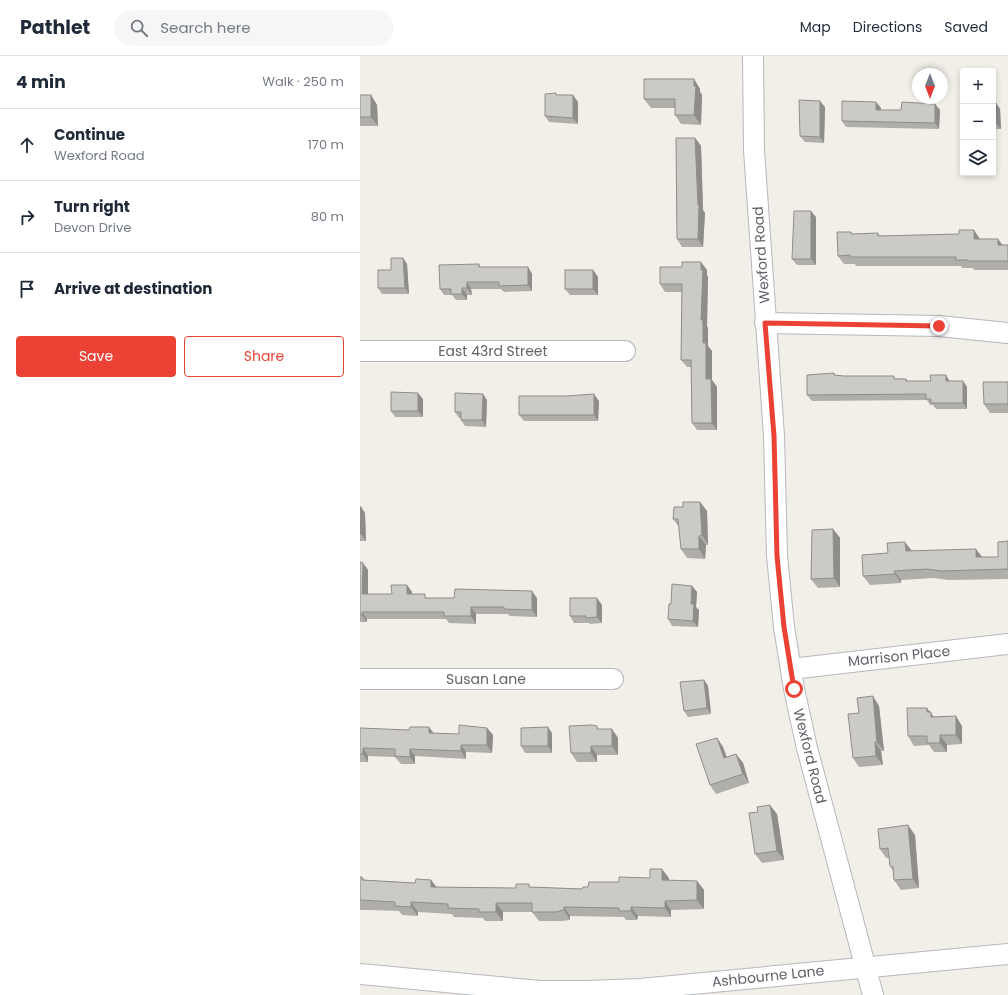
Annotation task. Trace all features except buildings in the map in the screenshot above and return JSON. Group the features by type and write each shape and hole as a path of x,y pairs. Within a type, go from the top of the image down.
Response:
{"street":[{"name":"Wexford Road","path":"753,56 754,150 774,436 777,556 791,669 808,748 872,995"},
{"path":"765,323 939,326 1008,333"},
{"name":"East 43rd Street","path":"360,351 625,351"},
{"name":"Marrison Place","path":"791,669 1008,644"},
{"name":"Susan Lane","path":"360,679 612,679"},
{"name":"Ashbourne Lane","path":"360,974 500,988 587,992 640,989 1008,954"}],"route":[{"path":"794,689 784,627 777,556 774,436 765,323 939,326"}]}
